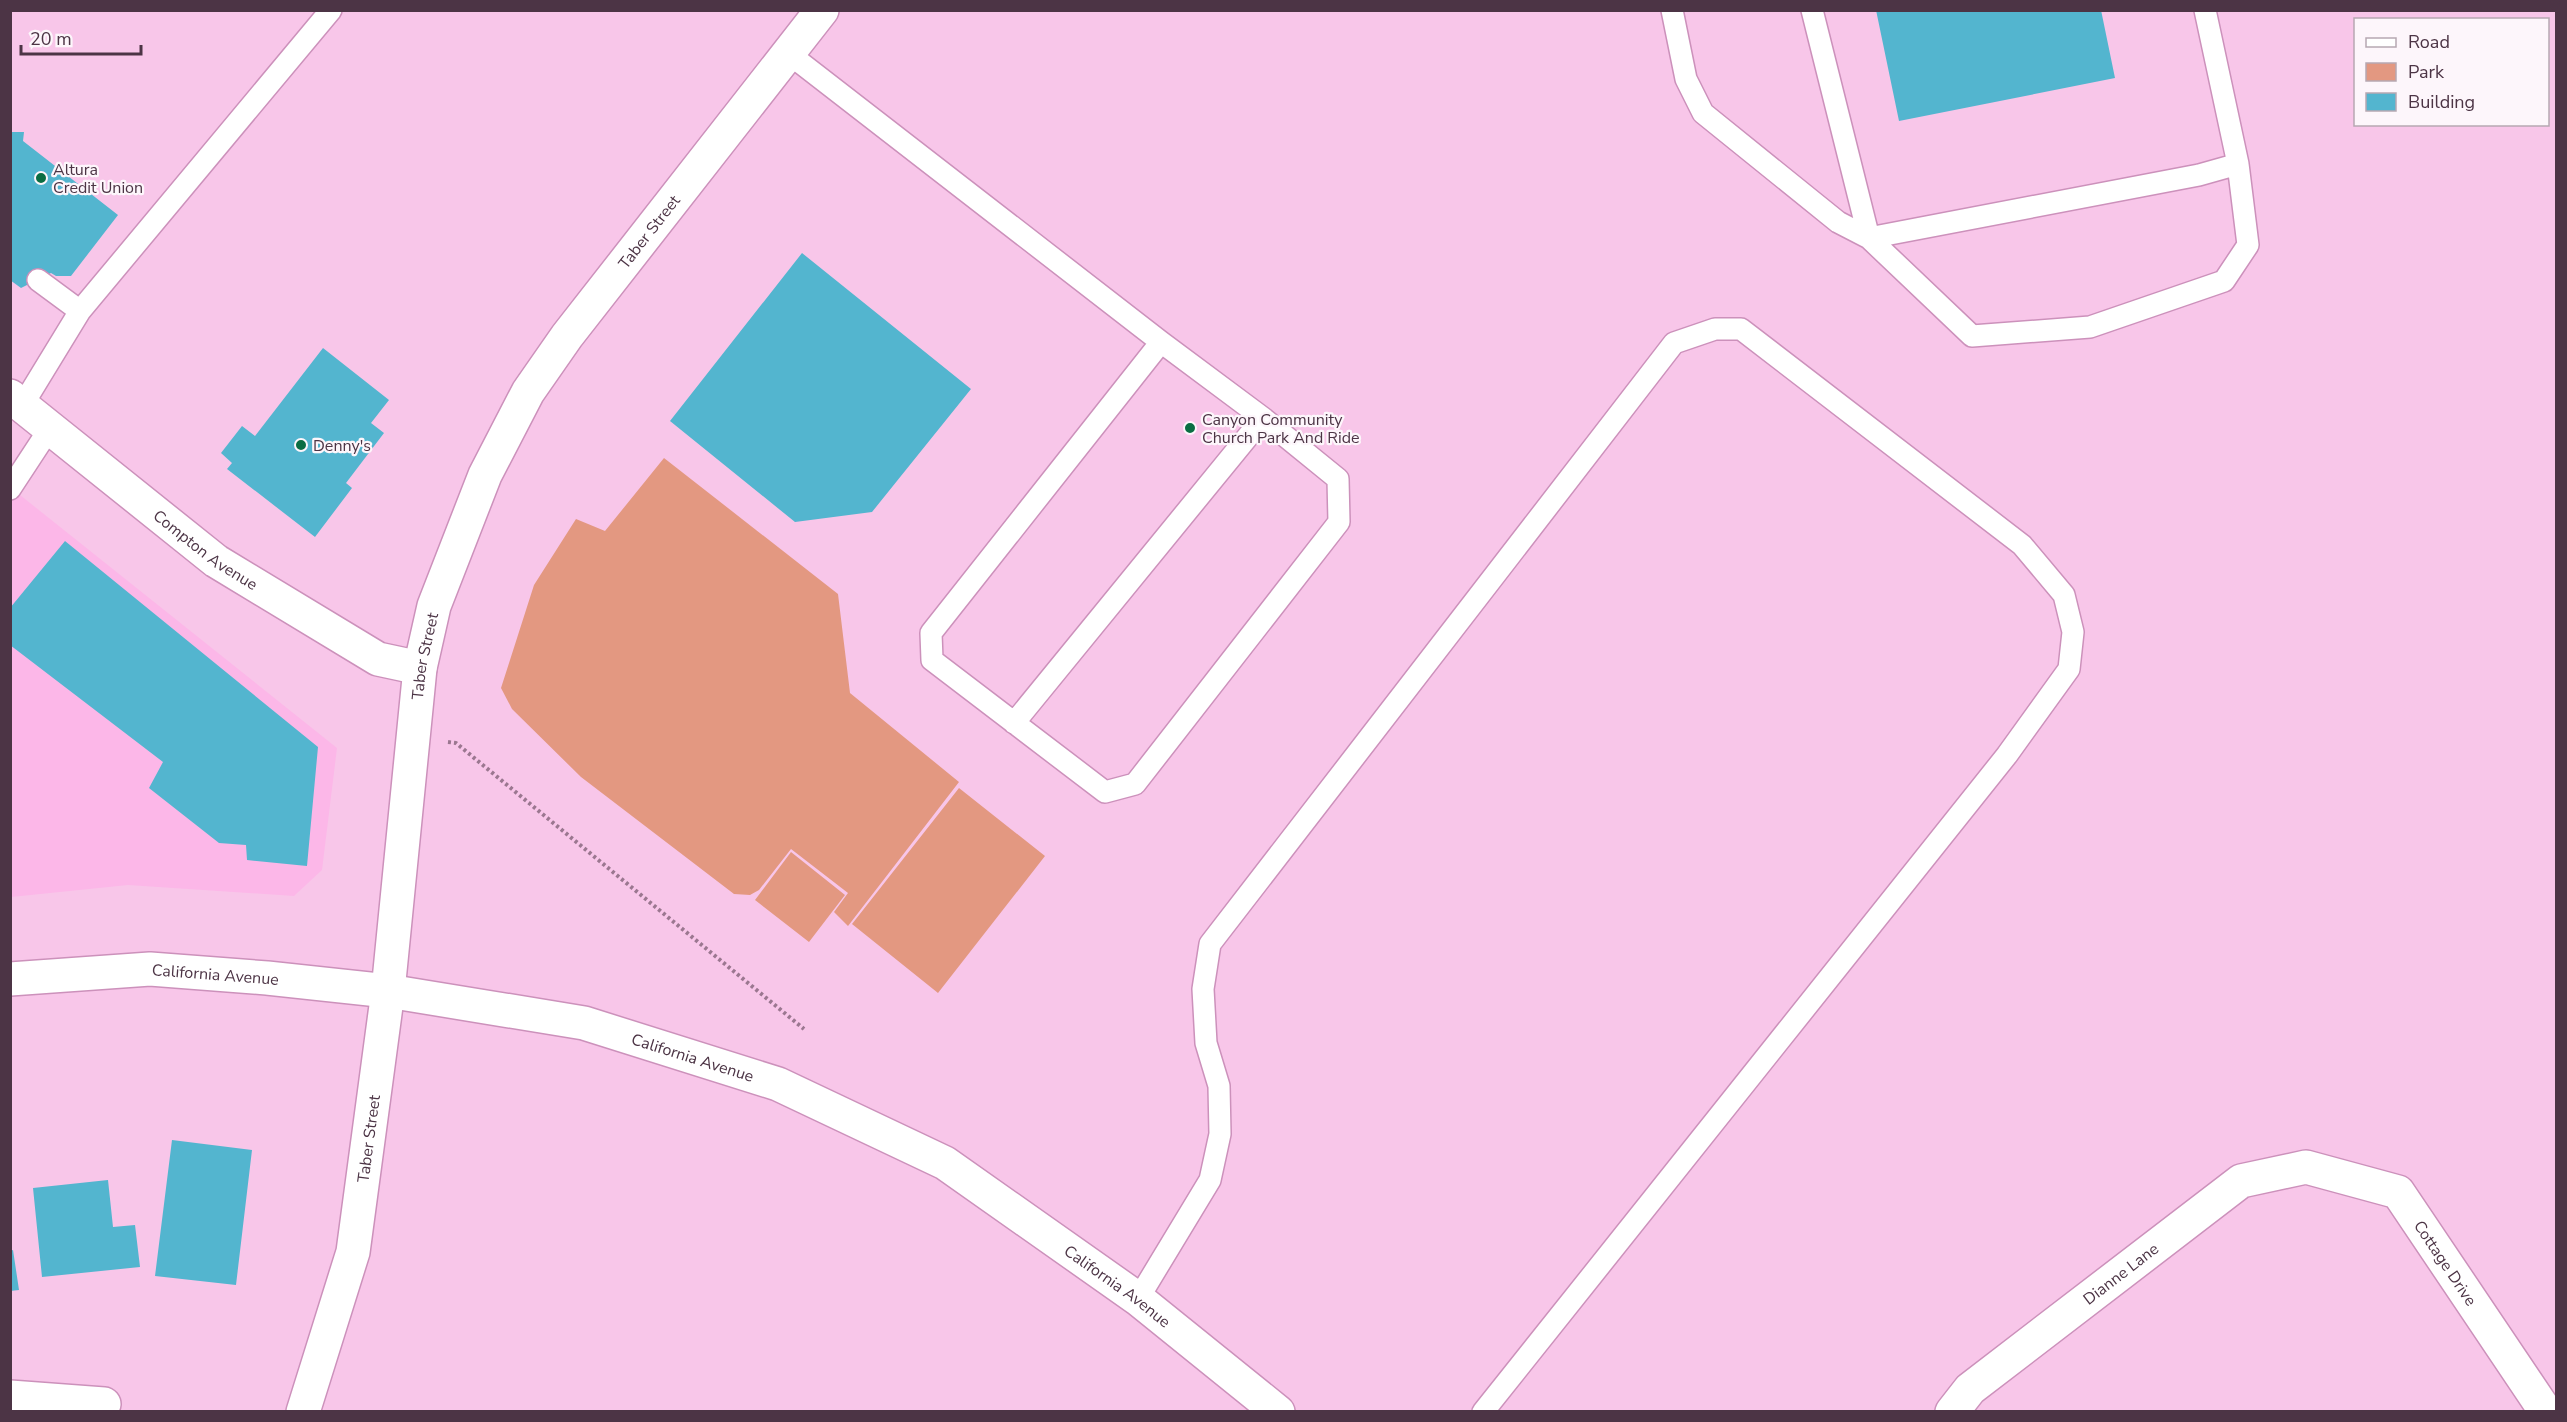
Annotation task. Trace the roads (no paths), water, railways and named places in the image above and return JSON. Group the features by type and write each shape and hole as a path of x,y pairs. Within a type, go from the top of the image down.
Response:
{"street":[{"name":"Taber Street","path":"303,1412 353,1251 387,991 420,668 434,606 485,475 528,392 567,336 822,10"},
{"name":"Compton Avenue","path":"16,401 216,561 378,659 420,668"},
{"name":"California Avenue","path":"10,979 150,969 267,978 387,991 584,1023 778,1084 945,1164 1138,1299 1278,1412"},
{"name":"Dianne Lane","path":"1952,1412 1970,1389 2241,1181 2306,1167"},
{"name":"Cottage Drive","path":"2306,1167 2398,1192 2546,1412"},
{"path":"10,1397 104,1404"}],"lane":[{"path":"16,401 80,311 331,10"},
{"path":"1672,10 1686,79 1704,113 1838,222 1869,238 1972,336 2090,327 2224,281 2248,245 2238,164 2205,10"},
{"path":"1812,10 1869,238"},
{"path":"788,53 1161,342 1263,418 1338,479 1339,522 1135,784 1105,792 932,660 931,633 1161,342"},
{"path":"1869,238 2187,177 2238,164"},
{"path":"38,280 80,311"},
{"path":"1138,1299 1210,1180 1220,1134 1219,1086 1206,1043 1203,989 1210,944 1674,343 1715,329 1741,329 2022,546 2064,595 2073,632 2069,669 2007,755 1483,1412"},
{"path":"1014,723 1263,418"},
{"path":"10,489 50,428"}],"place":[{"name":"Altura Credit Union","path":"41,178"},
{"name":"Canyon Community Church Park And Ride","path":"1190,428"},
{"name":"Denny's","path":"301,445"}]}
